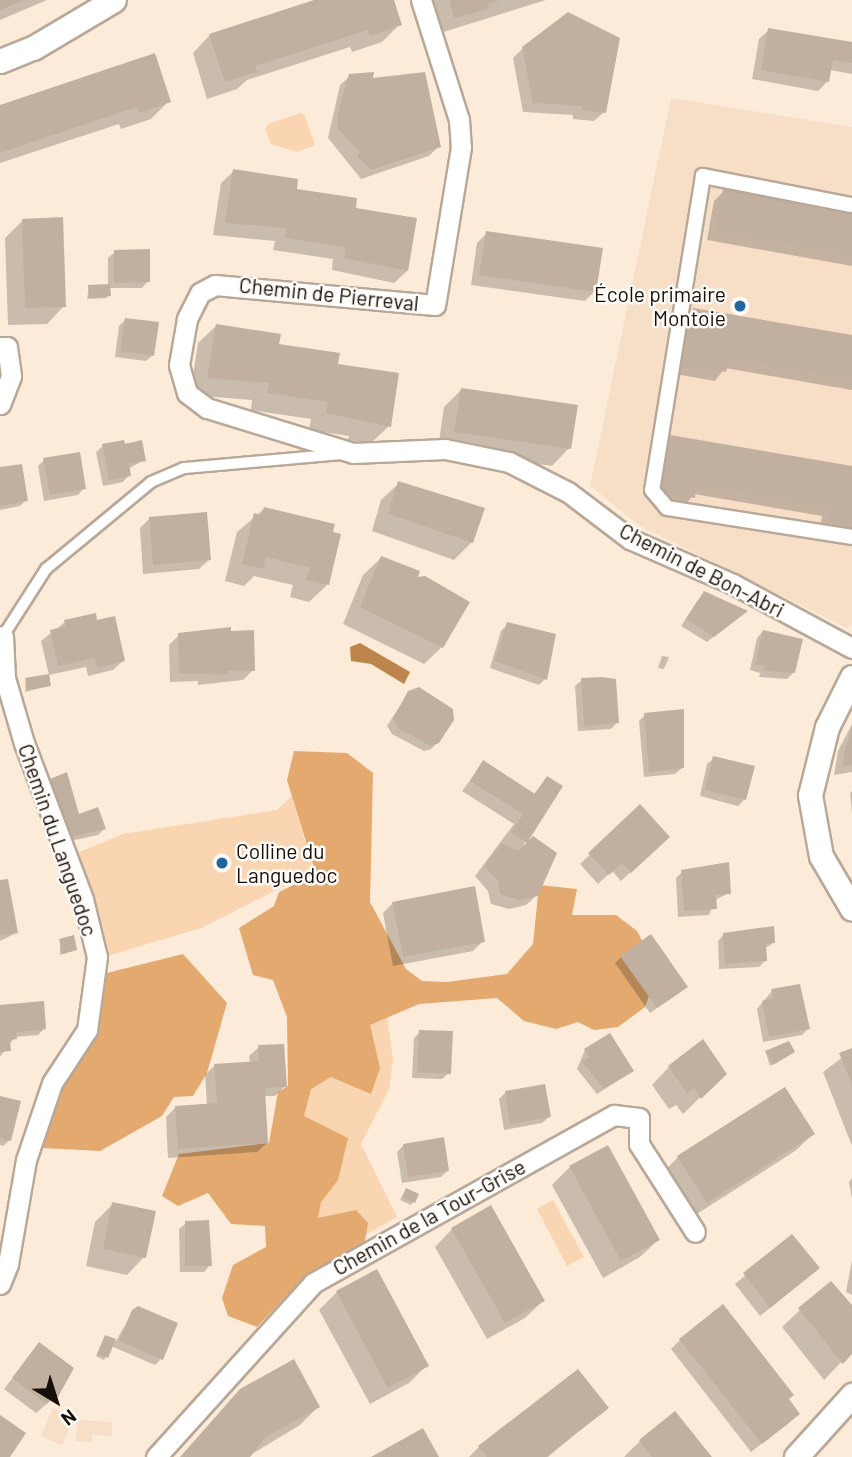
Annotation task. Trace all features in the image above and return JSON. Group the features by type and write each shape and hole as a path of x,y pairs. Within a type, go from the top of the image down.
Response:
{"street":[{"path":"0,61 33,48 114,0"},
{"name":"Chemin de Pierreval","path":"196,402 182,386 179,365 191,304 215,285 435,304 461,147 459,120 421,0"},
{"path":"851,205 703,176 652,490 667,508 852,537"},
{"path":"0,347 7,347 11,376 0,404"},
{"name":"Chemin de Bon-Abri","path":"196,402 353,453 446,449 509,462 568,492 631,539 733,584 852,648"},
{"name":"Chemin du Languedoc","path":"0,1284 8,1264 26,1160 48,1096 87,1030 97,957 83,899 24,743 5,678 2,635"},
{"path":"852,677 824,736 810,794 821,856 852,909"},
{"name":"Chemin de la Tour-Grise","path":"156,1457 313,1283 614,1115 639,1118 639,1144 695,1232"},
{"path":"799,1455 852,1395"}],"lane":[{"name":"Chemin de Bon-Abri","path":"2,635 27,592 46,569 151,482 184,468 353,453"}],"shaded area":[{"name":"École primaire Montoie","path":"671,98 852,127 852,624 847,628 640,526 590,486"},
{"path":"300,113 305,116 315,145 297,152 271,144 265,129 268,124"},
{"path":"360,643 410,672 404,684 371,664 351,661 350,647"},
{"path":"294,751 347,753 373,773 370,902 406,969 422,981 447,982 507,974 533,944 539,885 577,889 572,915 616,915 637,931 658,971 645,1007 618,1027 594,1030 578,1022 556,1029 524,1021 497,998 419,1004 370,1025 380,1068 371,1094 331,1077 311,1089 304,1116 348,1138 338,1180 321,1202 318,1218 356,1210 368,1223 365,1241 305,1276 257,1327 228,1316 222,1298 233,1265 266,1247 265,1226 231,1224 208,1193 178,1206 162,1196 179,1154 269,1143 278,1092 288,1086 287,1017 273,980 253,975 239,928 274,906 279,892 316,874 287,780"},
{"path":"292,796 333,939 382,978 393,1060 389,1089 361,1144 397,1217 319,1261 295,1090 298,879 201,928 104,957 72,855 123,834 277,810"},
{"path":"183,954 227,1003 207,1073 193,1096 174,1097 162,1116 100,1151 43,1148 41,1135 55,1088 100,1017 107,973"},
{"path":"553,1200 584,1257 567,1266 537,1209"},
{"path":"53,1408 74,1417 62,1445 41,1436"},
{"path":"77,1420 112,1422 112,1436 92,1435 92,1442 76,1441"}],"building":[{"path":"0,0 25,0 0,10"},
{"path":"314,0 394,0 402,25 369,36 368,30 255,66 257,72 225,82 209,34"},
{"path":"449,0 498,1 488,4 489,9 454,18"},
{"path":"568,12 620,38 606,113 582,110 582,106 533,103 522,47"},
{"path":"768,28 852,42 852,63 833,60 829,82 761,70"},
{"path":"155,53 171,102 139,113 137,107 0,153 0,105"},
{"path":"374,72 373,78 425,72 441,147 371,170 357,156 360,152 337,128 339,108 349,74"},
{"path":"233,169 298,179 297,189 357,198 356,208 417,218 408,271 344,258 345,247 285,238 286,228 225,223"},
{"path":"723,189 852,212 852,255 715,230"},
{"path":"63,217 66,307 25,308 22,219"},
{"path":"486,231 603,248 596,292 479,275"},
{"path":"150,249 150,282 114,283 114,250"},
{"path":"110,284 111,296 89,298 88,285"},
{"path":"693,308 852,335 852,379 729,358 726,372 683,364"},
{"path":"125,318 159,322 154,356 120,351"},
{"path":"216,324 281,334 279,344 340,353 338,364 399,373 391,427 326,413 328,402 267,393 269,383 207,378"},
{"path":"461,388 578,405 571,449 454,432"},
{"path":"670,435 852,466 852,524 829,520 831,507 697,484 695,498 660,492"},
{"path":"124,440 125,444 142,440 146,461 129,464 131,476 109,480 102,444"},
{"path":"80,452 86,489 50,495 43,458"},
{"path":"22,464 28,501 0,506 0,467"},
{"path":"398,481 485,508 473,543 388,514"},
{"path":"264,507 335,524 333,532 341,534 329,585 306,580 310,568 266,557 263,569 242,564 254,513 261,515"},
{"path":"207,512 211,560 153,565 149,517"},
{"path":"381,556 420,571 418,577 425,576 470,602 443,648 360,607"},
{"path":"704,591 748,611 714,637 686,619"},
{"path":"96,613 97,620 115,616 125,661 97,668 95,658 58,666 50,630 66,626 64,620"},
{"path":"507,622 556,634 547,680 495,661"},
{"path":"231,627 231,631 254,630 255,671 228,671 228,675 179,673 178,633"},
{"path":"763,630 803,639 795,673 764,671 765,666 755,664"},
{"path":"49,674 51,686 27,690 25,678"},
{"path":"581,678 616,679 619,723 584,726"},
{"path":"419,687 453,709 454,720 439,743 431,746 398,728 393,719 408,691"},
{"path":"684,709 684,768 649,772 644,713"},
{"path":"852,727 852,765 843,766 844,753"},
{"path":"713,756 755,766 746,800 705,790"},
{"path":"483,760 535,794 547,776 563,786 527,843 511,832 523,814 470,781"},
{"path":"67,772 79,814 98,807 106,829 67,838 45,781"},
{"path":"640,804 670,837 631,873 622,863 609,875 588,853"},
{"path":"533,836 557,853 538,896 519,900 500,894 498,881 484,866 502,843 518,851"},
{"path":"729,862 731,894 716,895 717,909 684,911 681,870"},
{"path":"8,879 18,933 0,936 0,880"},
{"path":"475,886 485,942 403,957 392,902"},
{"path":"774,926 775,943 766,944 767,961 725,964 723,933"},
{"path":"651,934 688,987 657,1008 620,956"},
{"path":"74,935 77,950 63,954 59,939"},
{"path":"800,984 810,1029 769,1037 762,1001 773,998 771,989"},
{"path":"44,1001 46,1029 16,1032 17,1039 10,1040 11,1051 0,1052 0,1005"},
{"path":"419,1030 453,1031 451,1074 417,1072"},
{"path":"610,1033 634,1071 604,1089 582,1062 589,1057 584,1049"},
{"path":"703,1039 727,1074 701,1099 694,1088 687,1093 668,1066"},
{"path":"789,1041 795,1052 773,1065 765,1051"},
{"path":"284,1044 287,1087 265,1088 268,1143 178,1149 175,1106 217,1103 214,1064 259,1061 258,1045"},
{"path":"852,1048 852,1084 839,1053"},
{"path":"545,1084 551,1117 510,1124 505,1091"},
{"path":"785,1087 815,1134 707,1203 677,1156"},
{"path":"0,1096 21,1101 11,1141 0,1138"},
{"path":"444,1137 449,1171 408,1177 403,1144"},
{"path":"608,1145 660,1240 621,1261 569,1166"},
{"path":"406,1188 419,1194 415,1203 402,1197"},
{"path":"112,1202 156,1211 146,1258 103,1249"},
{"path":"491,1205 545,1301 505,1323 451,1228"},
{"path":"209,1220 212,1266 185,1266 185,1221"},
{"path":"792,1234 820,1268 770,1308 743,1273"},
{"path":"377,1269 429,1366 388,1388 336,1291"},
{"path":"831,1281 852,1305 852,1354 843,1364 798,1308"},
{"path":"723,1304 794,1395 789,1399 800,1414 762,1444 679,1339"},
{"path":"138,1306 178,1323 163,1360 119,1341 132,1310"},
{"path":"105,1335 116,1339 108,1358 97,1354"},
{"path":"39,1342 74,1368 58,1397 54,1395 47,1404 12,1378"},
{"path":"294,1359 320,1407 266,1437 250,1457 180,1457 240,1389"},
{"path":"578,1369 609,1408 546,1457 487,1457 478,1446"},
{"path":"675,1411 712,1457 652,1457 639,1440"},
{"path":"0,1415 26,1433 10,1457 0,1457"},
{"path":"423,1428 439,1457 371,1457"}],"place":[{"name":"École primaire Montoie","path":"740,306"},
{"name":"Colline du Languedoc","path":"222,863"}]}
